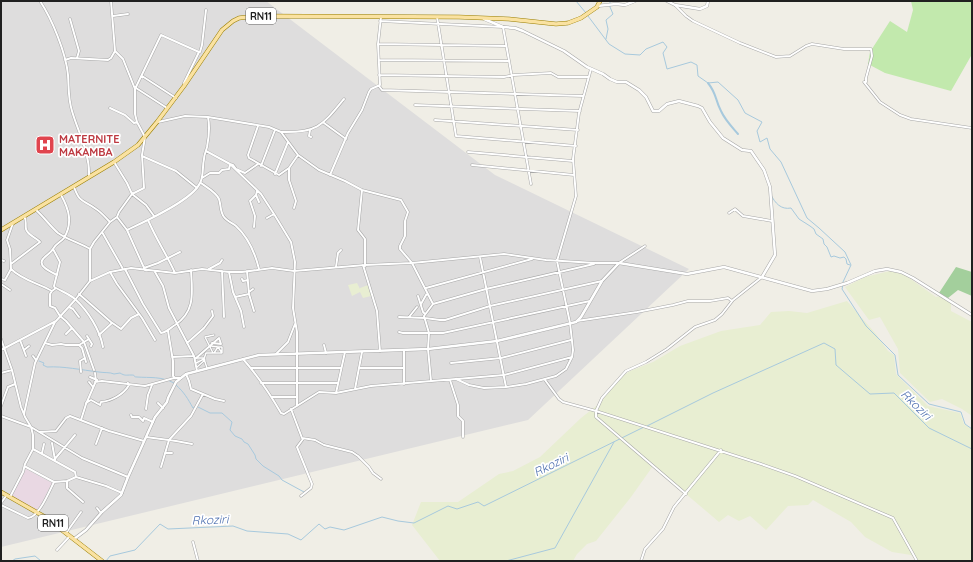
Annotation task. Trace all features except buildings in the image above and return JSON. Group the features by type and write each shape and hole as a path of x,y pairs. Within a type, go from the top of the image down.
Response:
{"main road":[{"name":"RN11","path":"1,230 114,162 138,144 176,98 222,30 239,18 257,16 437,17 508,19 556,24 568,23 581,18 597,6 600,1"},
{"name":"RN11","path":"1,492 38,513 101,561"}],"street":[{"path":"40,1 47,11 65,60 68,75 67,90 70,105 88,157 89,177"},
{"path":"65,60 71,58 108,60 111,58 115,51 111,1"},
{"path":"597,6 616,4 625,5 635,1"},
{"path":"667,1 675,5 700,9 706,6 708,1"},
{"path":"675,5 693,21 740,43 776,56 790,56 812,44 844,49 871,49 872,56 866,82 864,82 885,106 893,112 911,119 972,128"},
{"path":"184,86 184,82 199,54 202,45 206,10"},
{"path":"113,16 128,14"},
{"path":"381,17 378,60 379,86 382,90 583,96"},
{"path":"437,17 456,136 576,146"},
{"path":"483,18 503,27"},
{"path":"70,19 79,51 77,58"},
{"path":"380,21 516,28 564,51 578,62 616,82 626,82 639,90 646,97 653,111 659,111 667,104 679,101 700,107 723,138 742,150 750,150 753,154 768,180 775,255 772,262 762,277 732,301 722,314 715,320 695,327 667,349 642,364 626,371 602,398 596,411 596,416 686,494"},
{"path":"503,27 530,184"},
{"path":"135,89 161,35 198,52 199,54"},
{"path":"378,44 506,46"},
{"path":"90,281 90,249 110,222 117,217 132,194 144,188 142,156 145,137 137,122 135,114 135,89 123,59 115,51"},
{"path":"378,60 509,61"},
{"path":"456,380 469,385 484,388 506,387 545,380 564,371 572,357 570,323 557,260 576,196 573,161 580,111 591,69"},
{"path":"379,75 504,77 551,73 558,77 588,77"},
{"path":"142,76 176,98"},
{"path":"330,174 371,89 379,86"},
{"path":"135,89 168,108"},
{"path":"157,122 185,116 208,117 258,125 281,132 299,132 310,130 324,123 344,99"},
{"path":"415,105 580,111"},
{"path":"110,108 125,115 134,123 137,122"},
{"path":"126,230 148,220 187,198 197,188 202,178 209,129 208,117"},
{"path":"435,120 578,130"},
{"path":"324,123 346,139"},
{"path":"258,125 248,157 259,165 279,175 289,168 298,155"},
{"path":"206,151 245,173 259,165 275,130"},
{"path":"310,130 309,136 311,137"},
{"path":"281,132 298,155 319,170 362,190 401,200 408,212 405,221 405,236 400,248 412,263 433,304"},
{"path":"275,174 288,141"},
{"path":"468,152 573,161"},
{"path":"142,156 176,171 197,188"},
{"path":"114,162 132,194 146,204 155,216"},
{"path":"202,178 229,168 230,164"},
{"path":"230,164 258,191 291,242 295,262 292,308 297,332 297,406"},
{"path":"472,165 574,175"},
{"path":"289,168 289,180 296,201 294,208"},
{"path":"200,183 216,194 224,217 243,233 256,256 259,269"},
{"path":"350,189 353,185"},
{"path":"73,186 81,201 97,209 110,222"},
{"path":"362,190 358,230 365,239 364,265 377,311 380,352"},
{"path":"254,227 255,216 250,201 258,191"},
{"path":"57,275 44,267 42,260 54,249 56,244 63,240 68,228 69,216 61,194"},
{"path":"256,195 258,202"},
{"path":"35,209 52,228 64,237 90,249"},
{"path":"729,213 735,209 743,216 772,221"},
{"path":"267,218 274,214"},
{"path":"11,264 40,242 26,229 26,220 24,216"},
{"path":"117,217 126,230 146,271"},
{"path":"148,220 155,237 175,273"},
{"path":"1,279 5,280 11,269 10,251 7,240 13,223"},
{"path":"102,232 160,332 163,333 168,331 188,313 192,299 192,270"},
{"path":"577,321 602,281 619,263 645,246"},
{"path":"54,249 60,262 54,286 55,288"},
{"path":"336,267 338,253 341,250"},
{"path":"144,268 180,252"},
{"path":"24,415 36,360 56,321 90,281 110,272 132,268 146,271 175,273 209,269 229,272 272,268 294,271 364,265 412,263 504,254 533,259 619,263 686,274 724,267 812,291 827,289 847,283 874,271 887,269 901,272 972,315"},
{"path":"480,257 506,387"},
{"path":"426,288 435,287 482,272 533,259"},
{"path":"209,269 220,263 222,260"},
{"path":"425,314 433,304 486,289 560,273 595,263"},
{"path":"11,269 30,282 40,284 52,290"},
{"path":"222,271 224,317"},
{"path":"247,271 249,293 254,311"},
{"path":"110,272 155,340"},
{"path":"155,272 163,286 169,308 195,357 198,371"},
{"path":"229,272 244,326"},
{"path":"242,279 243,281 248,280"},
{"path":"399,317 446,320 490,306 602,281"},
{"path":"1,284 10,290"},
{"path":"55,288 50,294 50,306 55,308 60,316 84,342 97,381 88,398 81,420"},
{"path":"55,288 75,300 89,316 99,335 103,347"},
{"path":"235,297 249,293 254,289"},
{"path":"79,294 110,322 121,328 138,314"},
{"path":"421,305 428,294"},
{"path":"418,296 430,333 428,350 431,381"},
{"path":"57,550 72,538 86,530 101,513 119,498 153,422 167,402 177,381 186,374 259,354 428,350 497,341 577,321 673,305 688,301 710,301 728,298 732,301"},
{"path":"399,332 443,333 590,301"},
{"path":"69,307 73,309 79,317"},
{"path":"409,317 417,307"},
{"path":"187,343 206,326 213,316 212,312"},
{"path":"1,350 56,321"},
{"path":"99,335 112,324 110,322"},
{"path":"276,354 288,342 295,324"},
{"path":"66,334 76,326"},
{"path":"168,331 174,378"},
{"path":"214,335 205,337 210,343 214,353"},
{"path":"87,336 92,344 91,346"},
{"path":"195,357 210,343 219,338 221,344 210,343"},
{"path":"1,339 12,370 24,415 31,427 33,449 26,467 8,497 1,504 28,518 32,517 38,513 54,482"},
{"path":"45,343 52,345 61,344 66,346 78,345 89,339"},
{"path":"20,340 26,356"},
{"path":"451,363 501,358 572,340"},
{"path":"210,343 218,347 222,347 222,353"},
{"path":"78,345 82,348 86,362"},
{"path":"324,345 326,353"},
{"path":"24,350 29,346"},
{"path":"214,353 218,347"},
{"path":"217,353 218,347"},
{"path":"218,347 222,353"},
{"path":"404,351 404,384"},
{"path":"336,393 345,352"},
{"path":"354,389 362,352"},
{"path":"201,353 205,358 207,368"},
{"path":"197,367 205,358 206,353 222,353"},
{"path":"33,356 36,360"},
{"path":"172,357 205,358"},
{"path":"242,358 251,368 281,413 284,414 318,393 336,393 371,386 456,380 504,374 572,357"},
{"path":"81,372 80,361 85,358"},
{"path":"196,363 205,358"},
{"path":"251,368 341,368"},
{"path":"359,368 404,368"},
{"path":"1,373 12,370"},
{"path":"186,374 191,390 224,401"},
{"path":"90,377 97,381 145,386 153,385 171,378 180,378"},
{"path":"171,378 177,381"},
{"path":"450,380 458,405 458,416 463,421 463,438"},
{"path":"545,380 561,401 721,450 795,476 893,518 916,561"},
{"path":"89,382 93,387"},
{"path":"261,383 337,383"},
{"path":"1,406 8,386 15,384"},
{"path":"125,390 128,384"},
{"path":"88,398 100,405 101,402 112,399 134,385"},
{"path":"146,409 148,395 153,385"},
{"path":"161,467 169,440 191,416 203,394"},
{"path":"272,398 296,397"},
{"path":"86,403 92,400"},
{"path":"158,403 163,408"},
{"path":"291,409 303,439"},
{"path":"131,415 132,417 139,417 143,421 144,418 153,422"},
{"path":"1,416 31,427 82,458 128,477"},
{"path":"39,432 56,431 68,416 144,441"},
{"path":"96,444 102,428"},
{"path":"54,460 75,435"},
{"path":"146,437 192,444"},
{"path":"303,439 315,440 324,445 352,452 381,479"},
{"path":"301,496 311,488 312,484 297,447 303,439"},
{"path":"52,443 54,460"},
{"path":"42,453 44,444"},
{"path":"33,449 75,472 76,477"},
{"path":"641,561 648,545 663,529 673,509 721,450"},
{"path":"165,453 172,453"},
{"path":"26,467 54,482 67,481 76,477 100,484 122,493"},
{"path":"67,481 67,488 83,502"},
{"path":"97,508 101,513"},
{"path":"66,533 81,512"},
{"path":"193,542 198,561"}],"shaded area":[{"path":"1,1 266,1 495,175 689,269 528,420 1,547"},
{"path":"26,469 52,483 37,512 11,498"}],"green space":[{"path":"911,1 972,1 971,56 951,91 885,73 868,64 870,52 890,21 907,32 913,10"},
{"path":"956,267 972,272 972,296 958,290 948,298 939,293"},
{"path":"890,271 905,275 936,297 941,296 951,303 951,311 972,322 972,416 942,399 930,402 900,373 898,349 880,317 869,320 845,287 865,277"},
{"path":"357,283 360,289 368,285 371,296 363,298 360,292 352,296 348,285"},
{"path":"847,301 876,334 888,351 894,355 896,374 928,406 960,413 964,424 972,429 972,561 918,561 911,555 892,552 865,537 851,522 813,500 808,505 788,506 766,530 750,516 739,521 728,515 719,522 653,466 631,497 596,541 587,544 577,554 573,561 440,561 412,525 421,502 458,502 499,474 513,471 540,457 581,418 600,403 621,377 630,371 653,362 680,346 721,331 760,325 771,312 789,311 807,313"}],"waterway":[{"path":"576,1 586,13"},
{"path":"606,39 608,29 606,20 613,14 610,7 610,1"},
{"path":"588,16 609,44 625,54 640,55 646,49 663,42 667,47 663,53 667,69 691,62 697,65 698,76 708,83 718,82 738,100 745,113 762,122 757,131 760,142 767,138 770,149 781,162 807,218 845,252 851,265 843,282"},
{"path":"708,83 713,90 723,114 738,134"},
{"path":"771,195 774,201 781,207 791,208 799,219 814,229 816,234 823,239 831,257 844,257 847,264 850,265"},
{"path":"843,285 842,289 866,326 895,355 898,375 929,404 961,412 965,424 972,429"},
{"name":"Rkoziri","path":"647,426 713,393 824,343 835,349 836,365 870,394 894,393 929,428 972,449"},
{"path":"39,361 44,363 43,365 47,367 114,374 120,373 124,375 134,375 135,377 160,378 174,383"},
{"path":"176,385 186,396 193,408 195,407"},
{"path":"198,407 210,413 222,413 232,422 230,430 235,436 248,444 256,459 263,466 279,476 282,480 304,492"},
{"name":"Rkoziri","path":"106,561 110,556 135,550 160,524 168,529 233,526 247,531 288,534 301,540 319,524 325,529 330,527 344,530 382,517 414,523 448,506 457,509 478,502 484,506 644,427"},
{"path":"506,561 555,548 614,442"},
{"name":"Rkoziri","path":"12,561 15,559 35,556 41,561"}],"place":[{"name":"MATERNITE MAKAMBA","path":"45,145"}]}
